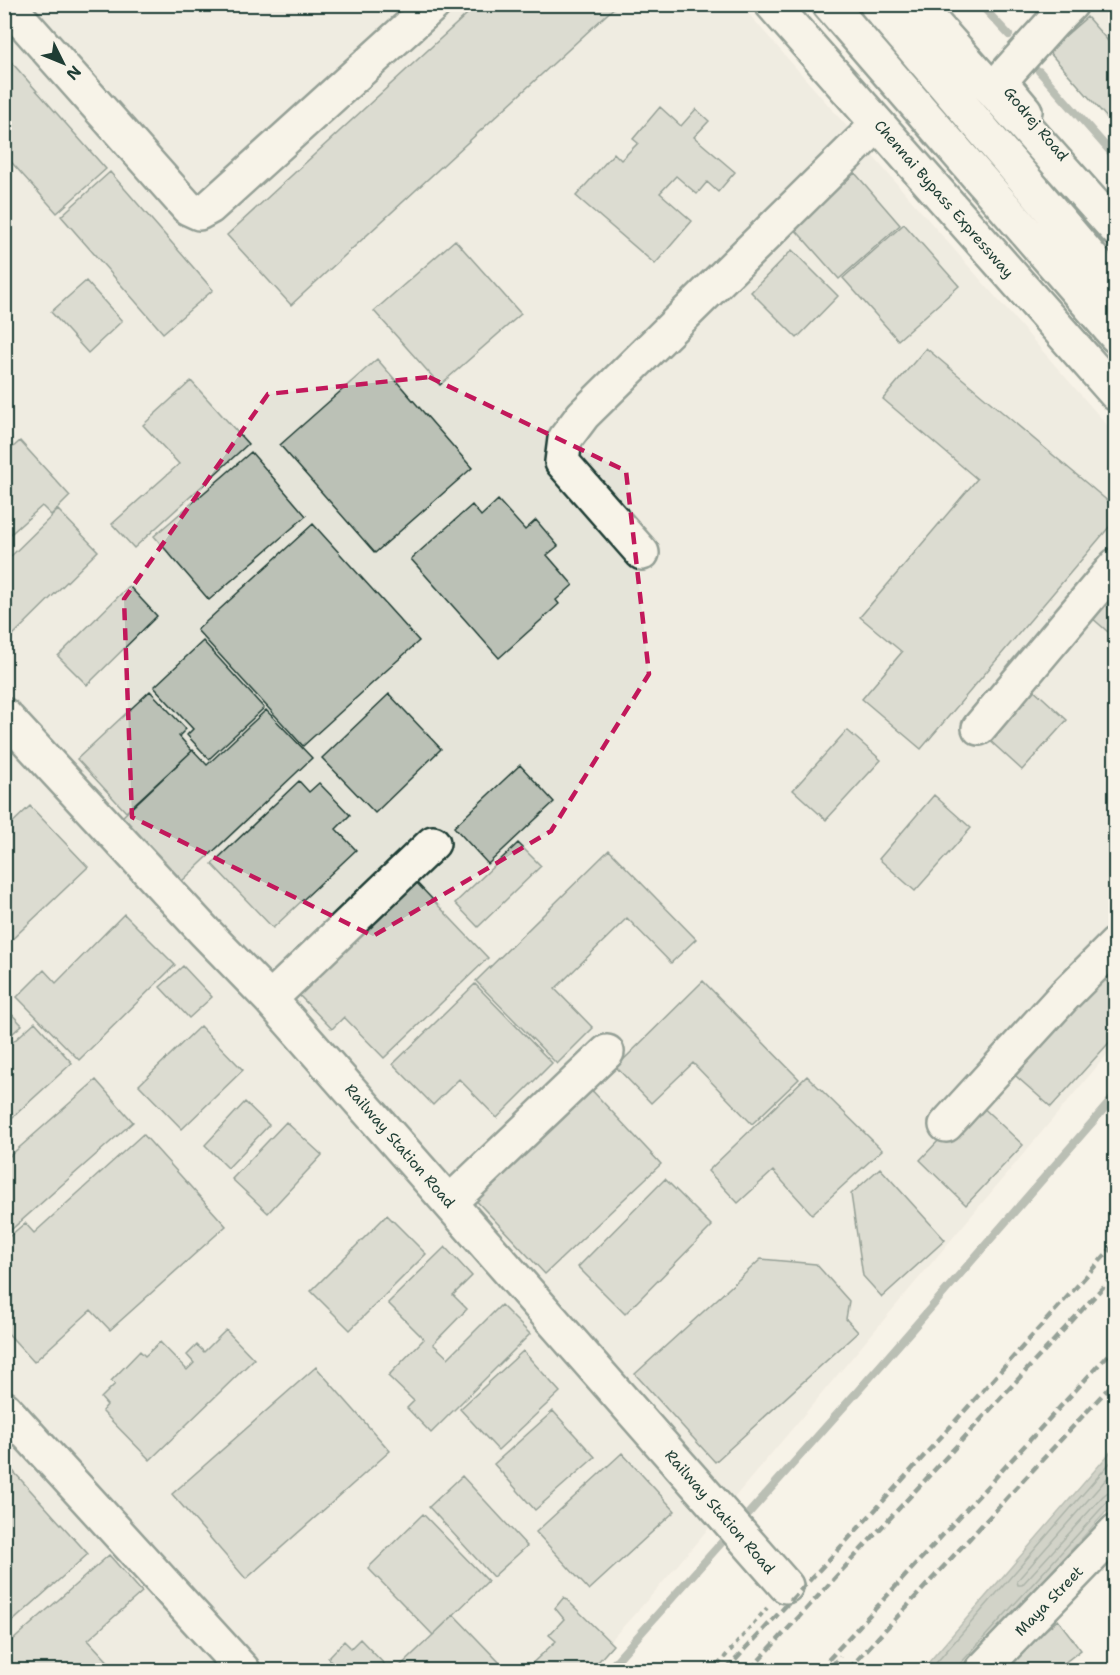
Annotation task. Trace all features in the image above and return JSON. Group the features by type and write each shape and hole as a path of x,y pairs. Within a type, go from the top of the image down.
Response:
{"main road":[{"path":"7,4 188,208 199,213 210,207 434,4"},
{"name":"Chennai Bypass Expressway","path":"772,4 1116,394"},
{"path":"829,4 1116,336"},
{"path":"876,4 1116,287"},
{"path":"916,4 1116,229"},
{"name":"Godrej Road","path":"1071,4 1000,81 1116,221"},
{"path":"642,553 562,462 565,439 583,416 870,132"},
{"path":"979,728 1116,565"},
{"name":"Railway Station Road","path":"4,715 270,999 786,1586"},
{"path":"270,999 433,843"},
{"path":"946,1125 1064,996 1116,944"},
{"path":"450,1202 607,1052"},
{"path":"4,1408 243,1671"},
{"name":"Maya Street","path":"982,1671 1116,1531"}],"path":[{"path":"723,1671 717,1666 786,1586"},
{"path":"828,1671 840,1656"},
{"path":"915,1671 922,1663 931,1671"}],"highlighted area":[{"path":"429,377 626,471 649,674 551,831 373,936 132,817 124,599 268,394"}],"shaded area":[{"path":"5,5 741,5 1115,434 1115,1045 659,1587 584,1670 5,1670"},
{"path":"1024,5 1115,5 1115,104"}],"water":[{"path":"1115,1447 1115,1502 962,1670 922,1670"}],"building":[{"path":"478,4 618,4 291,305 227,235"},
{"path":"1102,4 1116,4 1116,20"},
{"path":"1087,17 1116,50 1116,128 1048,51"},
{"path":"5,55 106,169 57,213 4,154"},
{"path":"660,107 681,126 696,109 709,121 694,137 735,172 718,192 707,182 697,194 676,176 660,193 692,221 655,264 576,196 614,153 621,160 638,143 633,139"},
{"path":"110,172 213,290 163,333 61,216"},
{"path":"855,173 900,225 839,279 793,227"},
{"path":"904,224 959,286 898,340 843,278"},
{"path":"455,240 521,314 440,385 374,311"},
{"path":"792,250 838,296 797,338 751,292"},
{"path":"86,281 122,321 88,353 51,312"},
{"path":"926,348 1116,508 1116,519 921,749 862,699 902,652 860,617 977,479 883,399"},
{"path":"377,359 472,468 375,553 280,445"},
{"path":"191,381 248,444 134,548 112,524 179,464 143,425"},
{"path":"20,441 70,496 51,515 42,506 4,540 4,455"},
{"path":"251,452 306,516 209,600 154,536"},
{"path":"498,500 525,530 536,520 558,546 547,555 573,585 556,600 559,604 499,658 411,559 472,505 481,516"},
{"path":"58,510 98,551 5,643 4,563"},
{"path":"313,524 419,641 303,746 197,630"},
{"path":"129,586 157,616 87,685 58,656"},
{"path":"1116,590 1116,638 1115,638 1091,617"},
{"path":"203,641 264,708 209,759 187,735 193,729 154,687"},
{"path":"1031,687 1067,720 1022,770 986,737"},
{"path":"150,691 186,729 179,736 192,751 126,812 77,759"},
{"path":"389,694 441,749 375,813 322,758"},
{"path":"266,710 312,758 182,881 122,817 193,750 207,765"},
{"path":"847,730 881,760 826,820 793,790"},
{"path":"520,765 554,802 488,864 454,827"},
{"path":"299,781 309,792 319,783 350,815 336,829 356,850 273,928 212,864"},
{"path":"934,795 971,828 915,891 879,859"},
{"path":"30,806 88,867 4,947 4,827 6,829"},
{"path":"518,843 541,866 478,927 455,903"},
{"path":"609,850 696,939 671,963 627,918 555,989 593,1028 557,1064 476,981"},
{"path":"415,881 488,958 384,1058 344,1017 332,1029 297,993"},
{"path":"124,914 175,965 79,1060 17,997 44,970 56,983"},
{"path":"183,966 212,997 189,1018 160,987"},
{"path":"1095,972 1116,989 1116,1035 1051,1107 1009,1070"},
{"path":"703,981 799,1079 752,1124 693,1063 651,1103 616,1067"},
{"path":"475,984 552,1063 497,1118 459,1079 433,1105 393,1064"},
{"path":"4,1006 22,1025 4,1041"},
{"path":"35,1022 72,1063 4,1125 4,1050"},
{"path":"200,1026 243,1070 182,1129 139,1085"},
{"path":"807,1076 882,1150 812,1214 773,1171 738,1203 708,1171"},
{"path":"96,1080 133,1122 4,1236 4,1161"},
{"path":"586,1084 661,1164 545,1274 470,1194"},
{"path":"976,1101 1023,1145 966,1205 920,1160"},
{"path":"245,1102 269,1125 228,1168 205,1145"},
{"path":"286,1122 322,1155 268,1213 232,1179"},
{"path":"143,1134 226,1226 110,1330 91,1310 34,1362 4,1329 4,1241 25,1223 34,1233"},
{"path":"880,1168 945,1240 882,1297 863,1276 851,1194"},
{"path":"665,1179 712,1226 625,1314 578,1267"},
{"path":"387,1215 426,1254 350,1330 311,1291"},
{"path":"445,1247 472,1276 453,1295 467,1309 433,1344 448,1358 501,1305 530,1334 431,1433 407,1408 414,1401 388,1376 424,1339 388,1303"},
{"path":"761,1259 816,1264 849,1301 846,1319 858,1332 715,1462 635,1374"},
{"path":"226,1330 254,1359 150,1460 102,1411 107,1405 101,1398 115,1384 111,1381 140,1351 145,1356 160,1342 187,1370 194,1363 187,1355 197,1345 204,1352"},
{"path":"523,1351 560,1392 498,1450 460,1409"},
{"path":"316,1367 390,1451 246,1579 172,1494"},
{"path":"553,1411 595,1457 535,1510 494,1464"},
{"path":"622,1453 675,1511 589,1590 536,1532"},
{"path":"4,1461 88,1554 4,1629"},
{"path":"462,1476 527,1546 493,1577 429,1507"},
{"path":"423,1514 488,1581 433,1635 368,1568"},
{"path":"109,1555 142,1592 88,1640 116,1670 4,1670 4,1648"},
{"path":"564,1597 613,1645 591,1670 525,1670 556,1641 549,1635 564,1619 555,1608"},
{"path":"454,1615 500,1663 491,1670 396,1670"},
{"path":"1058,1620 1081,1650 1055,1670 995,1670"},
{"path":"360,1639 390,1670 328,1670 334,1664 328,1658 344,1641 351,1648"}],"waterway":[{"path":"980,4 1009,35"},
{"path":"1039,71 1116,158"},
{"path":"740,1523 1116,1095"},
{"path":"608,1670 731,1532"}],"railway":[{"path":"726,1670 876,1509 1116,1243"},
{"path":"750,1670 1116,1273"},
{"path":"819,1670 1116,1346"},
{"path":"848,1670 1116,1380"}]}
